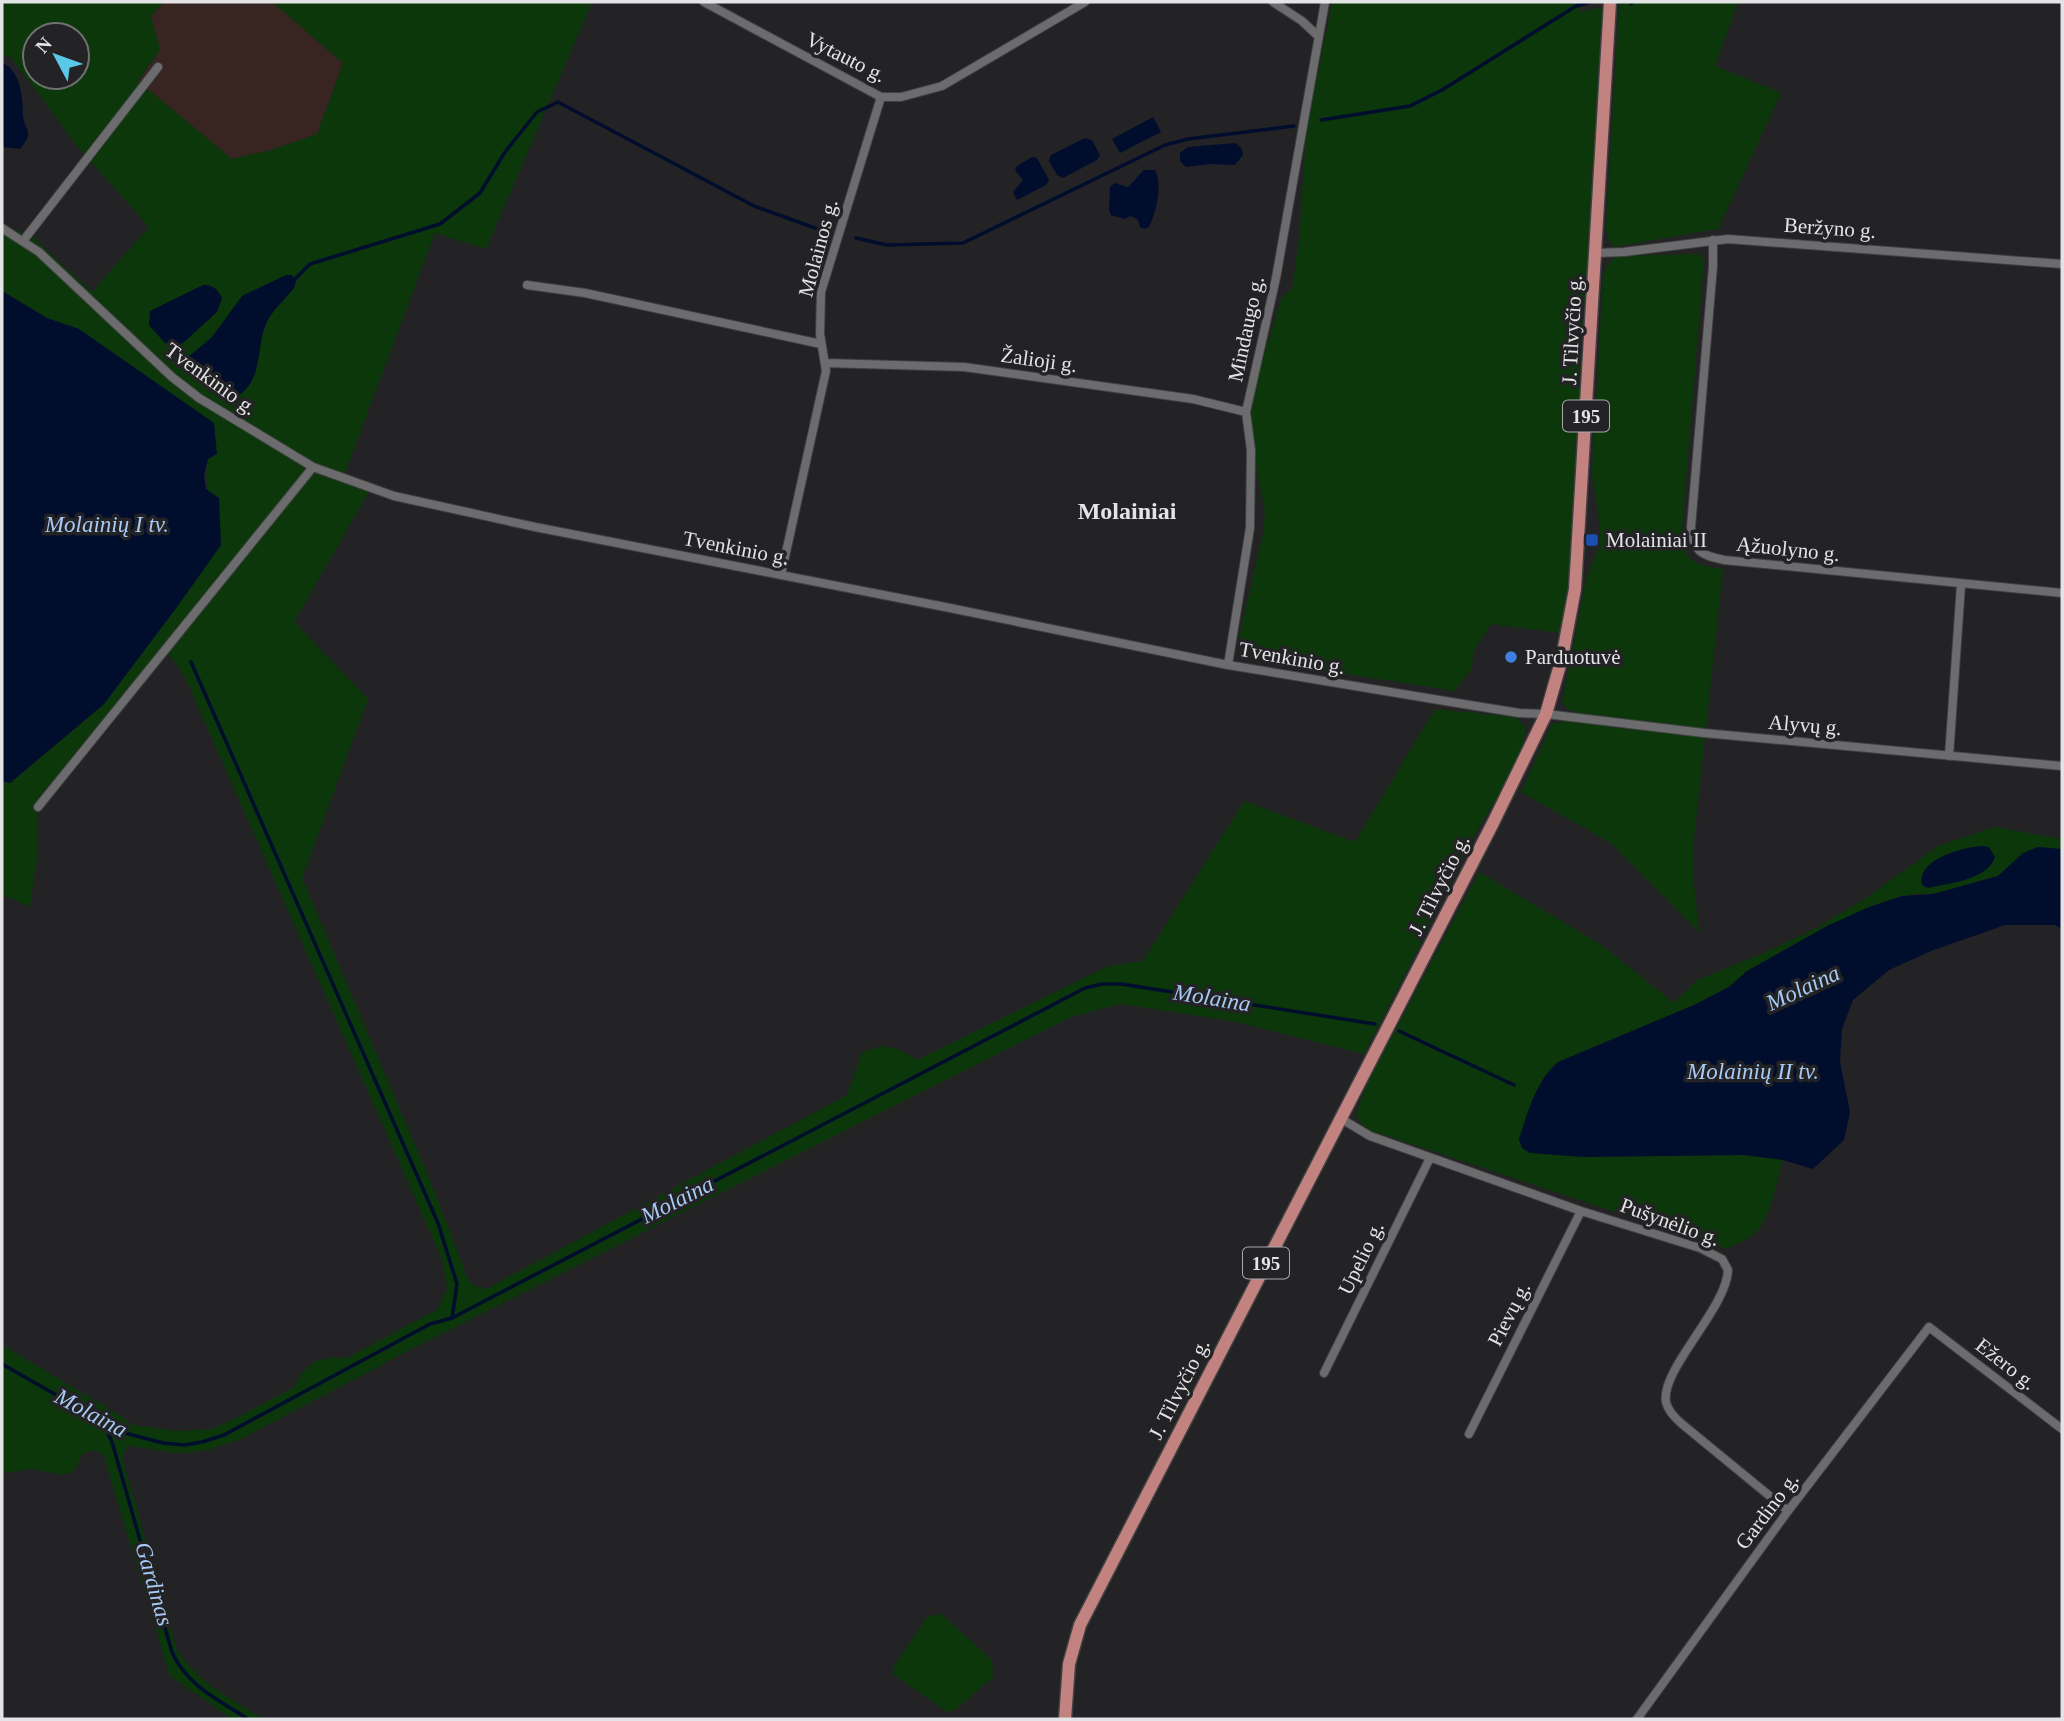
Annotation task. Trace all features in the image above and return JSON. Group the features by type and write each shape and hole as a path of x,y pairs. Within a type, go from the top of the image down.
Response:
{"main road":[{"name":"J. Tilvyčio g.","path":"1065,1719 1069,1664 1080,1625 1497,815 1546,713 1565,647 1575,589 1610,2"}],"street":[{"name":"Vytauto g.","path":"704,2 880,97 912,95 942,86 1085,2"},
{"path":"1273,2 1302,21 1317,35"},
{"name":"Mindaugo g.","path":"1228,665 1250,528 1251,450 1246,412 1276,278 1317,35 1325,2"},
{"path":"23,241 158,67"},
{"name":"Molainos g.","path":"781,575 827,371 821,344 821,292 880,97"},
{"name":"Tvenkinio g.","path":"2,228 39,252 172,377 226,415 313,467 394,496 549,530 1228,665 1519,713 1546,713"},
{"name":"Beržyno g.","path":"1596,253 1713,240 1812,244 2062,264"},
{"name":"Ąžuolyno g.","path":"1713,240 1690,527 1692,541 1697,550 1707,556 1724,560 2062,593"},
{"path":"527,285 585,293 821,344"},
{"name":"Žalioji g.","path":"825,363 964,367 1193,399 1246,412"},
{"path":"38,807 313,467"},
{"path":"1949,756 1961,585"},
{"name":"Alyvų g.","path":"1546,713 1704,733 2062,766"},
{"name":"Pušynėlio g.","path":"1340,1118 1370,1136 1430,1158 1715,1254 1726,1265 1728,1278 1724,1290 1675,1371 1666,1390 1666,1403 1672,1415 1682,1424 1788,1511"},
{"name":"Upelio g.","path":"1324,1373 1430,1158"},
{"name":"Pievų g.","path":"1469,1434 1581,1211"},
{"name":"Gardino g.","path":"1637,1719 1788,1511 1929,1327"},
{"name":"Ežero g.","path":"1929,1327 2062,1429"}],"shaded area":[{"path":"164,2 272,2 343,63 317,134 271,150 232,159 138,81 160,50 151,16"}],"green space":[{"path":"2,2 164,2 151,16 160,50 138,81 232,159 271,150 317,134 343,63 272,2 592,2 486,249 435,233 343,478 371,488 294,622 368,699 302,878 432,1185 468,1279 474,1286 486,1289 847,1095 862,1053 870,1049 890,1047 917,1060 1108,966 1143,961 1244,801 1355,842 1435,709 1515,717 1525,726 1524,740 1515,767 1477,831 1364,1054 1232,1021 1120,1004 1071,1017 429,1340 239,1440 204,1451 176,1453 130,1446 122,1457 176,1648 203,1680 263,1719 232,1719 170,1676 104,1457 100,1452 95,1450 83,1453 73,1472 62,1475 32,1469 2,1473 2,1345 132,1425 179,1431 212,1429 294,1387 313,1362 327,1358 347,1358 438,1309 447,1289 443,1262 184,675 165,649 38,807 37,857 30,907 2,894 2,781 10,783 104,704 221,545 208,491 208,459 79,329 47,318 2,291 2,223 35,239 92,292 149,227 77,146 36,91 91,91 91,21 21,21 21,70 11,57 2,56"},
{"path":"1332,2 1580,2 1580,12 1602,7 1569,571 1561,633 1491,624 1475,649 1471,669 1455,691 1243,658 1238,641 1262,539 1265,512 1246,412 1282,297 1292,289 1299,240 1306,134"},
{"path":"1619,2 1738,2 1715,66 1781,93 1718,229 1614,247 1608,240 1606,226"},
{"path":"1697,254 1704,259 1682,531 1685,550 1692,560 1723,569 1693,849 1699,932 1611,843 1521,792 1552,724 1567,721 1689,732 1579,713 1568,709 1562,703 1586,579 1599,547 1600,528 1592,473 1603,276 1607,265 1616,256"},
{"path":"1995,827 2062,839 2062,849 2038,847 2024,853 1998,876 1933,894 1912,894 1827,926 1747,971 1729,987 1694,1005 1558,1062 1530,1152 1583,1157 1744,1155 1783,1160 1761,1227 1749,1238 1726,1249 1372,1131 1361,1124 1356,1114 1368,1082 1479,872 1600,944 1674,1003 1697,980 1816,928 1869,896 1938,846"},
{"path":"941,1614 992,1660 993,1677 956,1709 947,1712 894,1675 894,1666 928,1616"}],"water":[{"path":"2,62 17,78 28,134 20,149 2,147"},
{"path":"1153,117 1161,132 1120,153 1112,139"},
{"path":"1085,138 1092,140 1100,155 1097,160 1063,178 1057,175 1049,161 1051,155"},
{"path":"1236,143 1242,149 1243,155 1235,165 1186,167 1180,161 1180,153 1188,147"},
{"path":"1032,157 1037,158 1049,180 1046,185 1017,200 1013,192 1023,180 1015,170"},
{"path":"1144,170 1155,170 1158,183 1154,214 1149,227 1145,229 1131,216 1124,219 1111,215 1109,210 1110,187 1115,183 1128,187"},
{"path":"286,275 292,275 296,282 294,288 269,318 264,329 255,373 243,392 231,400 182,369 181,363 212,337 242,296"},
{"path":"203,285 217,290 222,298 217,312 183,343 172,346 164,342 149,325 150,311"},
{"name":"Molainių I tv.","path":"2,291 47,318 79,329 214,423 217,454 208,459 204,475 206,489 219,498 221,545 104,704 10,783 2,781"},
{"path":"1989,847 1995,857 1985,871 1957,882 1928,888 1922,885 1926,868 1934,861 1954,852"},
{"name":"Molainių II tv.","path":"2038,847 2062,849 2062,929 2055,925 2005,925 1931,951 1889,970 1853,1000 1842,1029 1840,1062 1850,1112 1844,1140 1813,1169 1783,1160 1744,1155 1583,1157 1530,1153 1522,1148 1519,1139 1534,1098 1544,1078 1558,1062 1694,1005 1729,987 1747,971 1827,926 1869,907 1902,896 1933,894 1998,876 2023,853"}],"waterway":[{"path":"1321,120 1410,106 1442,90 1576,6 1588,3"},
{"path":"291,283 310,264 440,224 480,193 505,152 537,112 558,102 754,206 826,232"},
{"path":"856,238 887,245 963,243 1165,145 1188,139 1294,126"},
{"path":"191,662 438,1223 457,1284 452,1318"},
{"name":"Molaina","path":"2,1364 121,1432 163,1443 184,1445 202,1442 224,1435 430,1324 452,1318 1085,988 1121,984 1375,1024"},
{"name":"Molaina","path":"1399,1031 1514,1085"},
{"name":"Gardinas","path":"103,1422 112,1442 172,1652 178,1664 195,1683 248,1719"}],"place":[{"name":"Molainiai II","path":"1592,540"},
{"name":"Parduotuvė","path":"1511,657"}],"district":[{"name":"Molainiai","path":"1127,511"}]}
